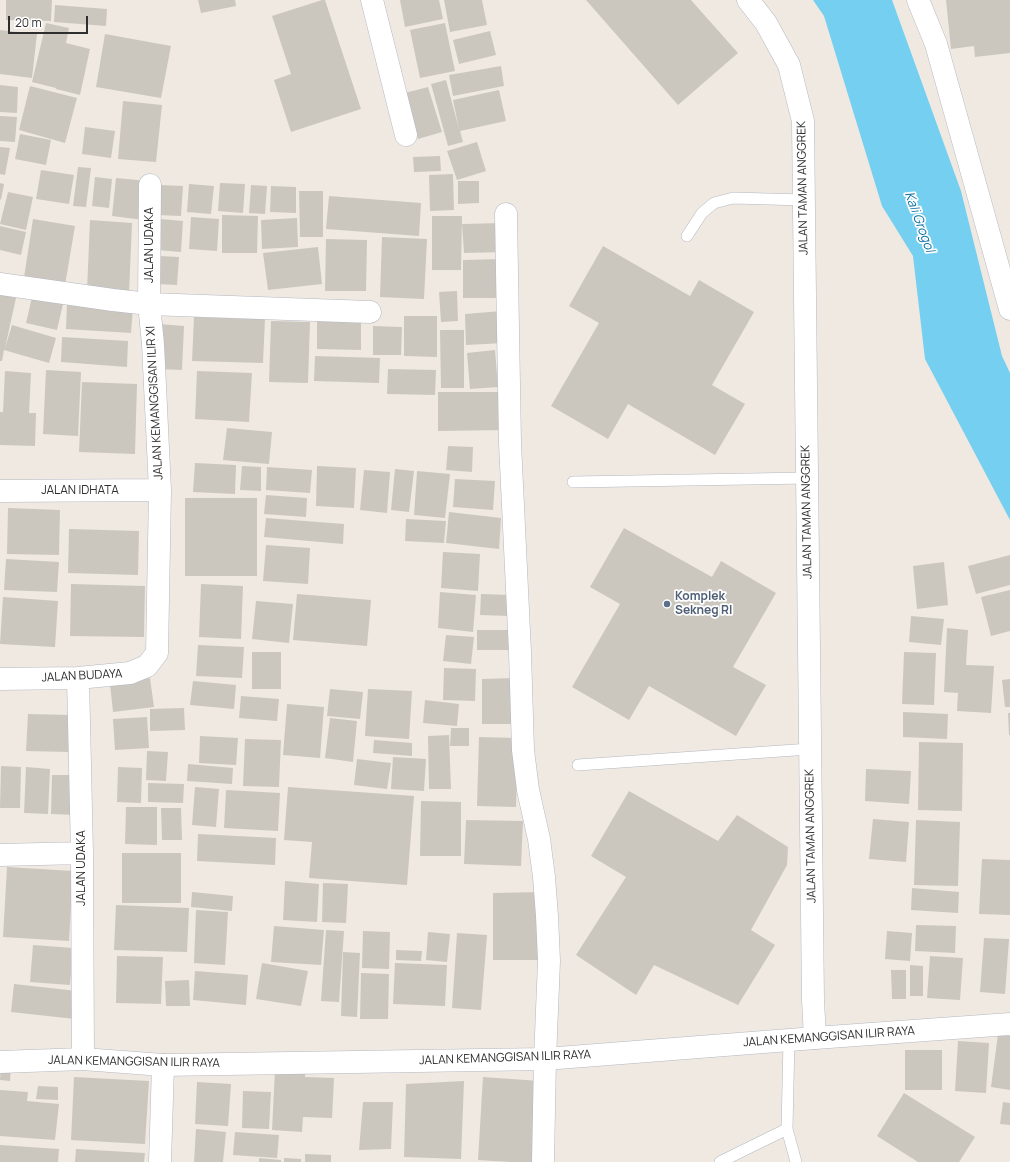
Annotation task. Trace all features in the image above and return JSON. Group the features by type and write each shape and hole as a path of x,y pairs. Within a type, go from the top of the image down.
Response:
{"street":[{"path":"372,0 406,135"},
{"name":"JALAN TAMAN ANGGREK","path":"748,0 766,23 789,65 803,121 813,1000 815,1038"},
{"path":"918,0 936,44 1010,309"},
{"name":"JALAN UDAKA","path":"149,304 150,186"},
{"path":"506,214 510,442 520,644 523,750 528,790 539,839 544,877 549,960 545,1059 544,1162"},
{"path":"0,284 149,304 370,312"},
{"name":"JALAN KEMANGGISAN ILIR XI","path":"149,304 153,344 160,490 157,653"},
{"name":"JALAN IDHATA","path":"0,491 160,490"},
{"name":"JALAN BUDAYA","path":"0,679 78,678 130,673 147,666 157,653"},
{"name":"JALAN UDAKA","path":"78,678 82,853 83,1059"},
{"path":"0,855 82,853"},
{"name":"JALAN KEMANGGISAN ILIR RAYA","path":"0,1062 83,1059 163,1065 545,1059 1010,1024"},
{"path":"160,1162 163,1065"}],"lane":[{"path":"687,236 702,213 714,203 733,198 804,200"},
{"path":"572,482 807,478"},
{"path":"578,765 810,749"},
{"path":"788,1040 787,1129 796,1162"},
{"path":"720,1162 787,1129"}],"water":[{"name":"Kali Grogol","path":"813,0 892,0 961,191 1002,356 1010,373 1010,520 925,359 913,256 882,206 824,16"}],"building":[{"path":"6,0 52,0 51,21 6,20"},
{"path":"198,0 235,0 236,6 201,13"},
{"path":"325,0 361,109 291,132 274,80 291,74 272,16"},
{"path":"400,0 439,0 443,19 405,27"},
{"path":"444,0 482,0 487,25 450,32"},
{"path":"586,0 691,0 738,53 678,105"},
{"path":"946,0 1010,0 1010,53 975,57 974,46 951,49"},
{"path":"55,5 107,9 106,26 54,22"},
{"path":"46,23 69,28 66,43 90,49 80,95 32,82"},
{"path":"445,23 455,71 420,78 410,30"},
{"path":"0,30 37,34 32,78 0,74"},
{"path":"490,31 496,55 459,64 453,40"},
{"path":"105,34 171,46 161,98 96,87"},
{"path":"501,66 504,86 453,96 449,75"},
{"path":"446,80 459,129 453,100 499,90 506,121 460,131 463,142 448,146 431,84"},
{"path":"0,85 18,87 17,113 0,112"},
{"path":"30,86 77,98 65,143 19,130"},
{"path":"428,87 442,132 418,139 405,93"},
{"path":"123,101 162,105 156,162 118,159"},
{"path":"0,116 17,117 15,142 0,141"},
{"path":"85,127 115,131 111,158 82,154"},
{"path":"20,134 51,140 46,165 15,159"},
{"path":"477,142 486,171 457,180 447,151"},
{"path":"0,147 10,148 5,175 0,174"},
{"path":"440,156 441,171 414,172 413,157"},
{"path":"78,167 91,168 86,207 73,206"},
{"path":"41,170 74,175 69,204 36,199"},
{"path":"453,174 454,210 430,211 429,175"},
{"path":"95,177 112,179 109,208 92,206"},
{"path":"116,178 148,181 144,220 112,216"},
{"path":"458,181 479,181 479,203 458,204"},
{"path":"0,183 4,184 1,200 0,199"},
{"path":"220,183 245,184 243,213 218,211"},
{"path":"189,184 214,186 211,214 187,212"},
{"path":"159,185 183,186 181,216 157,215"},
{"path":"251,185 267,186 265,214 249,213"},
{"path":"271,186 296,187 296,213 270,212"},
{"path":"299,191 323,191 323,237 300,237"},
{"path":"8,192 33,197 26,230 0,224"},
{"path":"329,196 421,203 419,236 326,229"},
{"path":"222,215 258,216 257,253 222,253"},
{"path":"432,216 462,216 461,270 432,270"},
{"path":"191,217 219,219 217,251 189,249"},
{"path":"297,218 298,247 262,249 261,220"},
{"path":"33,219 75,226 64,291 23,284"},
{"path":"160,219 183,221 181,252 157,250"},
{"path":"90,220 132,223 129,293 87,291"},
{"path":"503,223 504,252 464,253 462,224"},
{"path":"0,226 26,232 21,255 0,250"},
{"path":"382,237 427,239 424,299 380,297"},
{"path":"326,239 367,240 366,291 325,291"},
{"path":"603,246 690,296 699,280 754,312 712,385 745,404 715,455 628,404 608,439 551,406 599,323 569,306"},
{"path":"318,247 322,284 268,290 263,253"},
{"path":"159,256 179,257 177,285 157,284"},
{"path":"503,259 503,298 463,298 463,260"},
{"path":"457,291 458,321 441,322 439,292"},
{"path":"0,294 16,298 5,348 12,325 56,338 49,363 4,350 2,361 0,361"},
{"path":"32,297 63,304 57,330 26,323"},
{"path":"67,303 133,307 131,333 66,329"},
{"path":"502,311 504,343 466,345 465,314"},
{"path":"404,316 437,316 437,357 404,356"},
{"path":"194,317 265,319 263,363 192,361"},
{"path":"317,317 361,318 361,350 317,349"},
{"path":"271,321 310,322 308,383 269,382"},
{"path":"159,324 184,326 182,370 158,369"},
{"path":"373,326 402,327 401,355 373,355"},
{"path":"440,330 464,330 464,388 441,388"},
{"path":"62,337 128,341 127,367 61,362"},
{"path":"495,350 498,387 470,389 467,353"},
{"path":"315,356 380,358 379,383 314,381"},
{"path":"388,369 436,370 435,395 387,394"},
{"path":"46,370 81,372 78,436 43,434"},
{"path":"5,371 31,373 29,413 36,413 35,446 0,445 0,412 3,412"},
{"path":"197,371 252,373 249,422 195,419"},
{"path":"82,382 137,384 135,454 79,452"},
{"path":"438,392 504,392 504,430 438,431"},
{"path":"227,428 272,432 269,464 223,460"},
{"path":"448,446 473,447 472,472 446,470"},
{"path":"195,463 236,465 235,494 193,492"},
{"path":"242,466 261,467 261,491 240,490"},
{"path":"317,466 356,468 354,508 316,506"},
{"path":"267,467 312,470 310,493 266,490"},
{"path":"395,469 414,471 409,512 391,510"},
{"path":"364,470 390,472 387,513 360,510"},
{"path":"417,471 450,474 445,518 414,515"},
{"path":"455,479 495,481 493,510 453,507"},
{"path":"266,495 307,498 306,517 264,514"},
{"path":"185,498 257,498 257,576 185,576"},
{"path":"8,508 60,510 59,555 7,554"},
{"path":"449,512 501,518 499,549 446,543"},
{"path":"266,518 344,524 343,544 264,537"},
{"path":"406,519 446,521 444,543 405,541"},
{"path":"624,528 712,577 721,561 776,593 733,667 766,685 736,736 649,686 629,720 572,687 620,604 590,587"},
{"path":"69,529 139,531 138,575 68,573"},
{"path":"266,545 310,548 308,584 263,581"},
{"path":"443,552 480,554 478,591 441,588"},
{"path":"1010,555 1010,585 976,594 968,566"},
{"path":"6,559 59,562 57,592 4,590"},
{"path":"944,562 948,605 917,609 913,566"},
{"path":"71,584 145,586 144,637 70,636"},
{"path":"201,584 243,586 241,639 199,637"},
{"path":"1010,590 1010,631 991,636 981,597"},
{"path":"440,592 476,595 473,632 438,628"},
{"path":"297,594 371,600 367,646 293,640"},
{"path":"481,594 510,595 509,616 480,615"},
{"path":"3,597 58,601 55,647 0,644"},
{"path":"256,601 293,604 289,643 252,639"},
{"path":"911,616 944,619 941,645 909,642"},
{"path":"947,628 968,630 966,665 994,666 991,713 957,711 958,693 944,692"},
{"path":"477,630 514,630 514,650 477,650"},
{"path":"446,635 474,637 471,664 443,661"},
{"path":"198,645 244,647 242,678 196,676"},
{"path":"252,652 281,652 281,689 252,689"},
{"path":"904,652 936,653 934,705 902,704"},
{"path":"444,668 476,669 475,701 443,700"},
{"path":"150,678 154,707 113,712 110,684"},
{"path":"515,678 515,724 482,724 482,679"},
{"path":"1010,679 1010,707 1005,707 1002,680"},
{"path":"193,681 236,685 234,709 190,705"},
{"path":"330,689 363,692 360,719 327,716"},
{"path":"368,689 412,691 409,739 365,736"},
{"path":"241,696 279,699 277,721 239,718"},
{"path":"425,700 459,704 457,726 423,723"},
{"path":"287,704 324,707 320,758 283,755"},
{"path":"184,708 185,730 150,731 150,709"},
{"path":"903,712 948,714 947,739 903,737"},
{"path":"1008,713 1010,713 1010,735 1009,735"},
{"path":"28,714 70,715 69,752 26,751"},
{"path":"147,717 149,748 115,750 113,719"},
{"path":"330,718 357,721 353,762 325,758"},
{"path":"451,728 469,728 469,746 450,746"},
{"path":"449,735 451,789 429,789 428,736"},
{"path":"200,736 238,738 236,765 199,763"},
{"path":"479,737 518,738 516,807 477,806"},
{"path":"245,739 281,740 279,787 243,786"},
{"path":"374,740 412,743 412,756 373,753"},
{"path":"919,742 963,743 962,811 918,810"},
{"path":"147,751 168,752 166,781 146,780"},
{"path":"393,757 426,759 424,791 391,789"},
{"path":"357,759 391,763 387,789 354,785"},
{"path":"188,764 233,768 232,784 187,781"},
{"path":"1,766 21,767 20,808 0,808"},
{"path":"26,767 50,769 48,814 24,813"},
{"path":"118,767 142,768 141,803 117,802"},
{"path":"866,769 911,771 909,804 865,801"},
{"path":"52,775 78,775 77,815 51,814"},
{"path":"148,783 184,784 183,803 148,802"},
{"path":"195,787 219,789 216,827 192,825"},
{"path":"288,787 414,796 407,885 309,878 312,842 284,840"},
{"path":"226,790 280,793 278,831 224,828"},
{"path":"629,791 718,841 737,815 788,847 787,865 751,930 775,945 738,1005 654,965 636,995 576,955 626,877 591,856"},
{"path":"421,801 461,802 461,856 420,856"},
{"path":"126,807 157,807 157,845 125,844"},
{"path":"161,808 181,808 182,840 162,840"},
{"path":"873,819 909,822 906,862 869,859"},
{"path":"466,820 523,821 521,866 464,864"},
{"path":"916,820 960,822 958,886 914,885"},
{"path":"198,834 276,838 275,865 197,861"},
{"path":"122,853 181,853 181,903 122,903"},
{"path":"982,859 1010,860 1010,915 979,914"},
{"path":"7,867 73,871 69,941 3,937"},
{"path":"285,881 319,884 317,922 283,920"},
{"path":"323,883 348,884 346,923 322,922"},
{"path":"912,888 959,892 958,913 911,910"},
{"path":"192,892 233,896 232,911 191,907"},
{"path":"542,892 543,960 493,960 493,893"},
{"path":"116,905 189,908 187,952 114,950"},
{"path":"196,910 228,912 225,965 194,963"},
{"path":"916,925 956,926 955,953 915,951"},
{"path":"274,926 324,930 321,965 271,962"},
{"path":"326,930 344,931 339,1002 321,1001"},
{"path":"363,931 390,932 389,969 362,968"},
{"path":"887,931 912,933 910,961 885,959"},
{"path":"428,932 450,934 447,962 426,960"},
{"path":"457,933 487,935 481,1010 452,1008"},
{"path":"984,938 1009,939 1005,994 980,992"},
{"path":"33,945 73,948 70,985 30,982"},
{"path":"396,950 422,951 421,961 396,960"},
{"path":"343,952 360,953 357,1017 341,1016"},
{"path":"117,956 163,957 161,1004 116,1003"},
{"path":"930,956 963,958 960,1000 927,998"},
{"path":"262,963 308,971 301,1006 256,999"},
{"path":"395,963 447,965 445,1006 393,1004"},
{"path":"910,965 923,966 923,996 910,996"},
{"path":"891,970 906,970 906,999 892,999"},
{"path":"195,971 248,975 246,1005 193,1000"},
{"path":"361,973 389,974 388,1019 360,1019"},
{"path":"189,980 190,1006 166,1006 165,981"},
{"path":"14,984 77,991 75,1019 11,1012"},
{"path":"998,1034 1010,1036 1010,1090 991,1087"},
{"path":"958,1041 989,1043 986,1093 955,1091"},
{"path":"905,1050 942,1050 942,1090 905,1090"},
{"path":"1,1066 11,1066 10,1081 0,1080"},
{"path":"275,1070 305,1072 305,1077 334,1078 332,1118 303,1117 302,1132 272,1130"},
{"path":"74,1077 149,1081 145,1144 71,1140"},
{"path":"483,1077 540,1081 534,1162 478,1160"},
{"path":"464,1081 461,1159 404,1157 406,1084"},
{"path":"197,1082 231,1084 228,1126 195,1124"},
{"path":"38,1086 58,1087 58,1100 36,1099"},
{"path":"0,1090 28,1092 27,1101 59,1104 55,1140 0,1136"},
{"path":"243,1091 271,1092 269,1129 242,1128"},
{"path":"904,1093 975,1137 959,1162 918,1162 877,1136"},
{"path":"363,1102 393,1102 391,1149 359,1150"},
{"path":"1003,1102 1010,1103 1010,1125 1000,1124"},
{"path":"196,1129 226,1132 223,1162 194,1162"},
{"path":"235,1132 279,1135 277,1158 233,1155"},
{"path":"0,1145 59,1149 58,1162 0,1162"},
{"path":"76,1149 145,1153 144,1162 75,1162"},
{"path":"305,1154 331,1155 331,1162 305,1162"},
{"path":"259,1158 281,1160 281,1162 259,1162"},
{"path":"284,1158 301,1159 301,1162 284,1162"}],"place":[{"name":"Komplek Sekneg RI","path":"667,604"}]}
